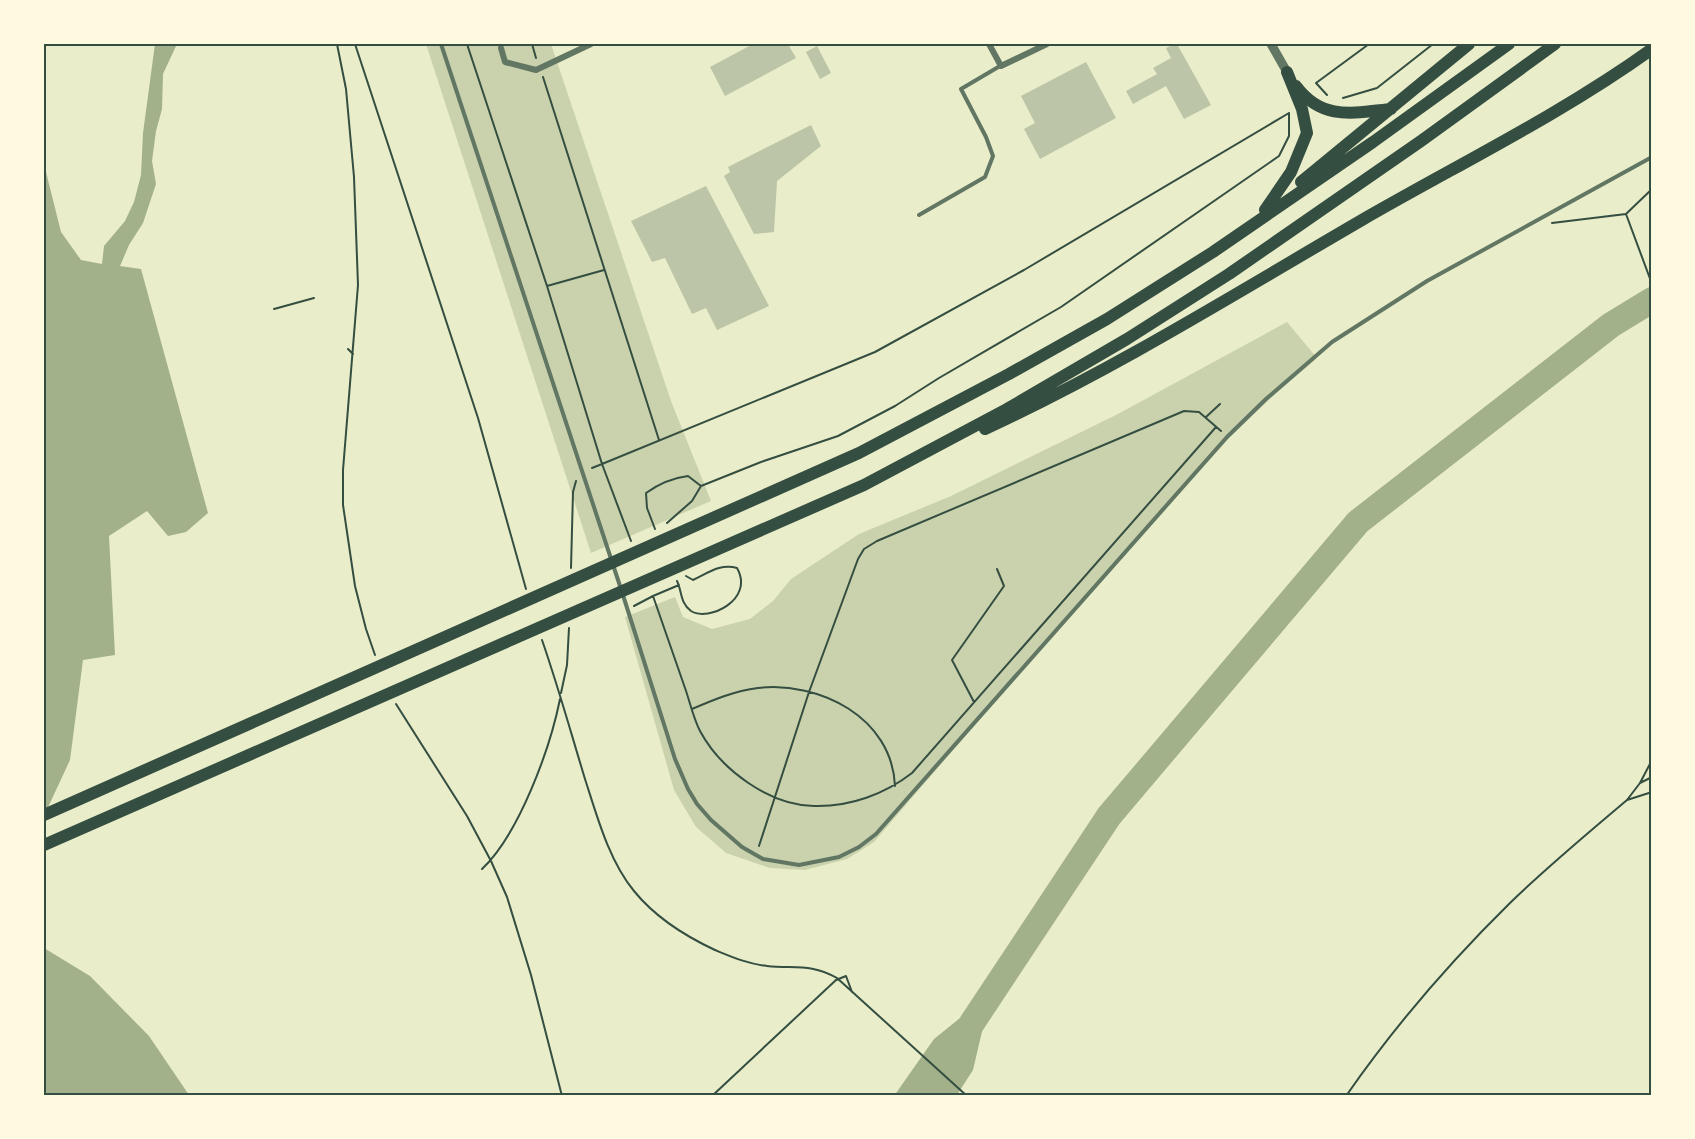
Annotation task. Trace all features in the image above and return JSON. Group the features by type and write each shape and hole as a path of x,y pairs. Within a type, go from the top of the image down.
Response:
{"highway":[{"path":"1213,252 1469,44"},
{"path":"44,815 663,537 859,453 1009,374 1107,319 1213,252 1373,142 1509,44"},
{"path":"864,485 1007,409 1127,339 1229,274 1555,44"},
{"path":"44,845 683,570 1033,407 1101,371 1378,211 1569,105 1652,49"},
{"path":"1287,72 1303,95 1335,113 1391,109"},
{"path":"1266,210 1291,172 1307,133 1302,109 1287,72"}],"street":[{"path":"501,48 505,62 536,70 591,44"},
{"path":"989,44 1001,66 1047,44"},
{"path":"1271,44 1287,72"}],"lane":[{"path":"441,44 675,759 688,789 711,820 742,847 762,859 799,866 839,857 860,847 876,834 1227,437 1266,399 1332,342 1427,281 1652,157"},
{"path":"919,215 985,177 993,156 961,88 1001,66"}],"path":[{"path":"337,44 346,89 355,193 358,285 343,505 355,586 366,630 378,662"},
{"path":"355,44 478,418 526,590"},
{"path":"467,44 602,464 632,545"},
{"path":"532,44 659,440"},
{"path":"1328,97 1316,83 1368,44"},
{"path":"1339,99 1377,88 1433,44"},
{"path":"582,473 875,352 1090,232 1289,113 1288,136 1279,156 1061,307 939,378 896,406 838,436 761,462 701,486 692,501 666,524"},
{"path":"1550,224 1626,214 1652,189"},
{"path":"349,195 355,193"},
{"path":"1626,214 1652,284"},
{"path":"546,286 604,270"},
{"path":"274,309 314,298"},
{"path":"348,349 353,354"},
{"path":"1206,417 1220,404"},
{"path":"756,855 809,692 858,559 864,549 877,541 1184,411 1199,412 1227,437"},
{"path":"653,596 701,732 723,761 750,783 775,796 797,803 825,806 856,801 895,786 912,773 1216,427"},
{"path":"663,537 647,508 646,493 659,484 682,476 688,476 701,486"},
{"path":"680,593 692,612 703,614 728,606 737,597 742,584 742,577 737,568 728,565 718,567 693,580 683,570"},
{"path":"975,702 952,660 1004,586 997,569"},
{"path":"627,609 679,585"},
{"path":"540,632 597,814 620,871 634,891 678,931 702,944 747,963 769,967 790,966 823,970 837,978 967,1095"},
{"path":"692,709 719,698 758,688 795,688 828,698 847,707 867,723 879,737 892,765 895,786"},
{"path":"483,869 491,861 516,820 537,774 561,696"},
{"path":"394,698 402,715 467,816 507,897 531,975 562,1095"},
{"path":"1346,1095 1370,1061 1455,959 1511,902 1626,800 1640,783 1652,760"},
{"path":"1640,783 1652,777"},
{"path":"1626,800 1652,792"},
{"path":"712,1095 836,980 846,976 853,994"}],"shaded area":[{"path":"155,44 177,44 163,74 162,109 152,161 156,184 143,223 129,245 120,266 141,269 208,513 186,532 168,536 147,511 109,536 115,655 83,660 70,760 44,816 44,164 61,232 81,260 102,264 104,246 125,221 134,202 141,175 143,133"},
{"path":"426,44 551,44 671,401 711,501 591,553"},
{"path":"1287,322 1317,358 1230,437 1058,628 874,842 847,859 805,870 770,868 726,853 696,827 674,790 625,617 675,597 683,617 712,629 750,619 773,601 791,579 859,534 951,496 1118,414"},
{"path":"44,948 90,976 149,1036 189,1095 44,1095"},
{"path":"991,993 973,1070 957,1095 894,1096 934,1039"}],"building":[{"path":"753,44 788,44 796,58 725,96 710,67"},
{"path":"1175,44 1211,105 1184,119 1166,86 1133,104 1126,91 1157,74 1153,68 1171,58 1166,48"},
{"path":"817,46 831,73 820,79 806,52"},
{"path":"1086,62 1116,118 1040,159 1024,129 1035,123 1021,96"},
{"path":"811,125 821,146 777,181 774,232 754,234 724,176 730,172 728,167"},
{"path":"706,186 769,306 717,330 706,308 692,314 665,258 652,262 631,221"}],"waterway":[{"path":"972,1023 1109,816 1358,522 1611,325 1652,300"}]}
